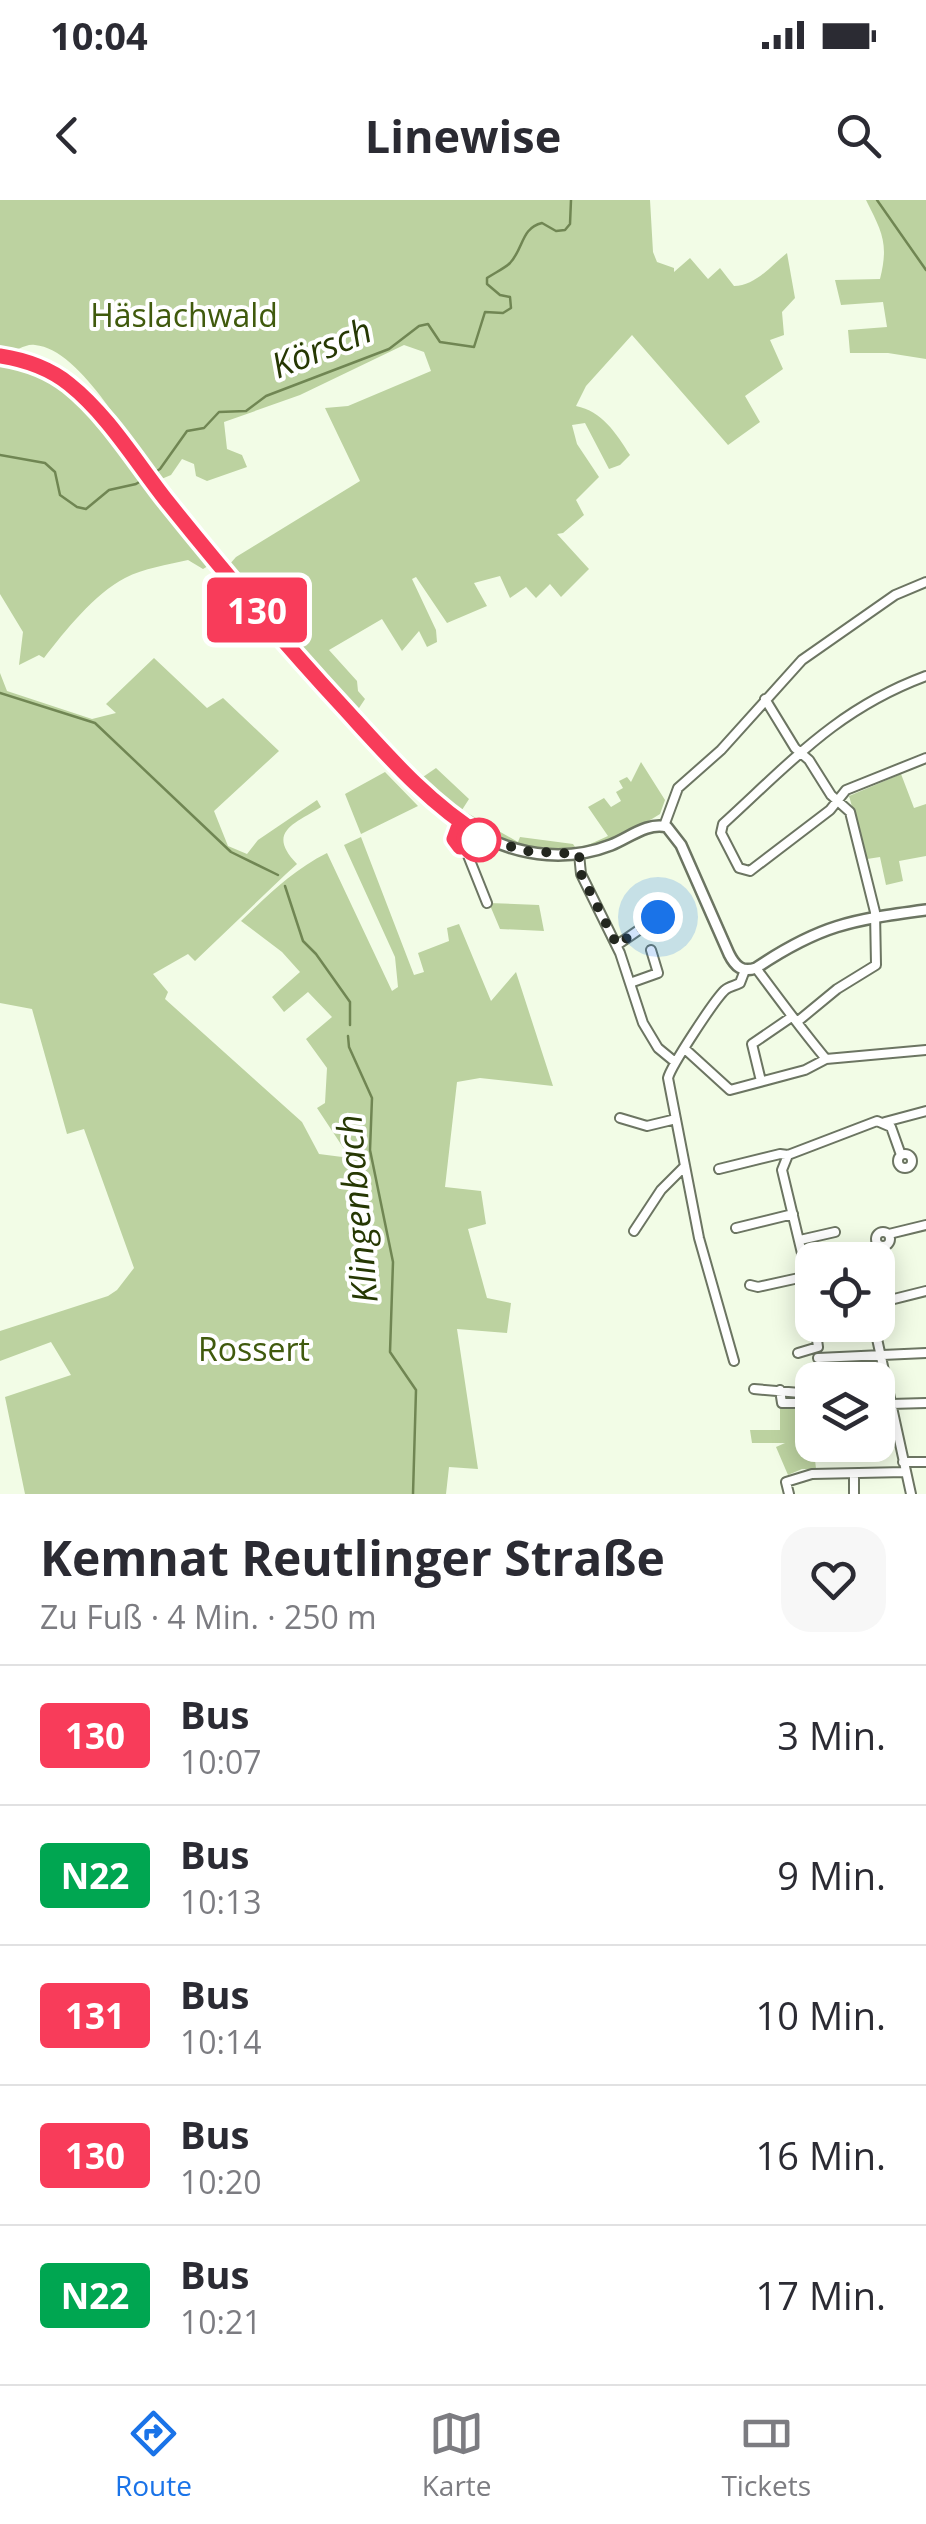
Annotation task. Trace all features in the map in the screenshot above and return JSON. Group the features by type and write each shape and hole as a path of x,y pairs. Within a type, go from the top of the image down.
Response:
{"main road":[{"path":"0,356 39,366 67,382 90,404 315,677 436,804 482,836 523,851 579,854 650,827 664,826 681,845 732,960 750,969 822,929 875,916 926,910"}],"street":[{"path":"664,826 678,788 721,750 785,676 818,647 908,588 926,582"},
{"path":"926,676 860,706 799,752 720,831 736,862 744,871 752,870 846,790 926,758"},
{"path":"761,1081 752,1044 876,965 875,916 852,818 799,752 765,699"},
{"path":"462,824 454,839 465,848 487,903"},
{"path":"465,848 482,836"},
{"path":"579,854 581,874 617,945 649,1034 675,1062"},
{"path":"617,945 660,916 658,899"},
{"path":"630,982 658,973 652,950"},
{"path":"734,1361 708,1273 668,1078 725,990 740,983 750,969 826,1059"},
{"path":"685,1049 728,1090 807,1069 826,1059 926,1050"},
{"path":"719,1169 788,1155 873,1122 926,1112"},
{"path":"620,1118 650,1126 676,1119"},
{"path":"885,1122 892,1129 901,1155"},
{"path":"788,1155 782,1170 800,1240 834,1232"},
{"path":"634,1231 661,1190 685,1166"},
{"path":"736,1228 793,1214"},
{"path":"889,1234 926,1225"},
{"path":"750,1285 758,1287 795,1279"},
{"path":"895,1298 926,1291"},
{"path":"798,1353 818,1347 817,1342"},
{"path":"877,1342 882,1362"},
{"path":"818,1358 926,1353"},
{"path":"754,1389 795,1390"},
{"path":"895,1404 926,1403"},
{"path":"895,1423 911,1494"},
{"path":"788,1494 786,1482 804,1475 854,1474 926,1462"},
{"path":"854,1474 854,1494"}],"green space":[{"name":"Häslachwald","path":"0,200 650,200 653,252 657,262 674,268 674,272 690,258 708,279 720,268 734,286 742,285 787,253 795,298 782,312 784,335 770,340 783,369 745,396 760,422 728,445 632,335 586,386 576,406 601,418 630,455 609,469 585,423 572,425 577,444 599,477 576,500 584,515 557,534 589,569 561,597 550,584 536,598 526,587 510,598 500,576 474,583 487,606 447,623 416,577 412,579 436,630 437,642 427,647 419,631 402,651 382,619 329,650 357,681 358,691 365,699 357,711 229,565 360,481 325,408 348,406 431,371 424,352 404,345 300,395 224,422 227,449 242,455 247,467 207,481 196,476 194,464 182,459 171,475 159,480 104,401 70,363 35,345 0,352"},
{"path":"866,200 926,200 926,359 850,353 848,330 887,327 883,302 841,305 835,280 880,279 882,238"},
{"path":"0,360 24,366 65,387 97,417 140,473 138,476 251,609 249,612 208,566 203,569 188,560 164,565 113,585 81,614 44,658 39,655 19,665 23,632 0,594"},
{"name":"Rossert","path":"154,658 207,708 223,698 279,751 214,811 228,846 247,854 258,840 317,800 321,807 293,824 284,836 288,853 297,864 195,961 188,954 153,974 168,992 165,999 302,1122 319,1154 350,1158 317,1108 325,1103 327,1068 306,1039 332,1017 308,992 284,1012 272,997 300,972 282,952 241,921 261,902 292,875 327,853 392,991 398,987 395,957 344,845 361,837 414,975 424,972 418,953 449,941 447,928 459,924 491,1001 516,972 553,1086 480,1078 457,1082 445,1187 481,1191 486,1224 468,1229 487,1298 511,1303 507,1333 457,1329 478,1469 449,1467 446,1494 25,1494 5,1397 71,1375 51,1342 0,1361 0,1331 108,1296 134,1268 84,1129 67,1134 32,1009 0,1003 0,673 7,691 92,719 116,713 106,704"},
{"path":"641,762 665,800 660,814 625,833 585,846 608,836 588,807 604,798 611,807 621,801 616,792 623,788 619,781 627,777 631,782"},
{"path":"436,768 469,799 462,810 518,842 520,837 573,844 576,848 533,848 505,840 477,826 420,779"},
{"path":"385,772 418,806 361,834 345,794"},
{"path":"901,774 914,808 926,804 926,856 899,861 903,881 886,885 880,857 867,859 849,796"},
{"path":"489,903 539,905 544,931 500,929"},
{"path":"780,1406 795,1406 795,1462 815,1462 816,1469 788,1475 776,1447 785,1443 752,1443 750,1430 780,1430"}],"waterway":[{"name":"Körsch","path":"0,455 45,463 55,472 60,495 86,509 109,490 136,484 160,469 187,431 204,428 219,412 246,411 266,396 389,349 419,326 428,324 440,342 474,347 485,312 503,313 511,308 510,297 500,295 487,284 487,278 510,263 530,229 542,223 556,231 565,230 570,224 571,200"},
{"path":"877,200 926,270"},
{"name":"Klingenbach","path":"0,693 95,723 231,852 278,875"},
{"name":"Klingenbach","path":"285,886 303,941 350,1002 350,1025"},
{"name":"Klingenbach","path":"348,1036 349,1047 372,1098 370,1150 393,1262 390,1352 416,1390 413,1494"}],"bus line":[{"name":"130","path":"0,356 50,371 87,400 315,677 423,792 450,816 482,836 470,846 460,847 454,839 458,828"}],"route":[{"path":"479,840 482,836 532,853 579,854 581,874 617,945 658,917"}]}
